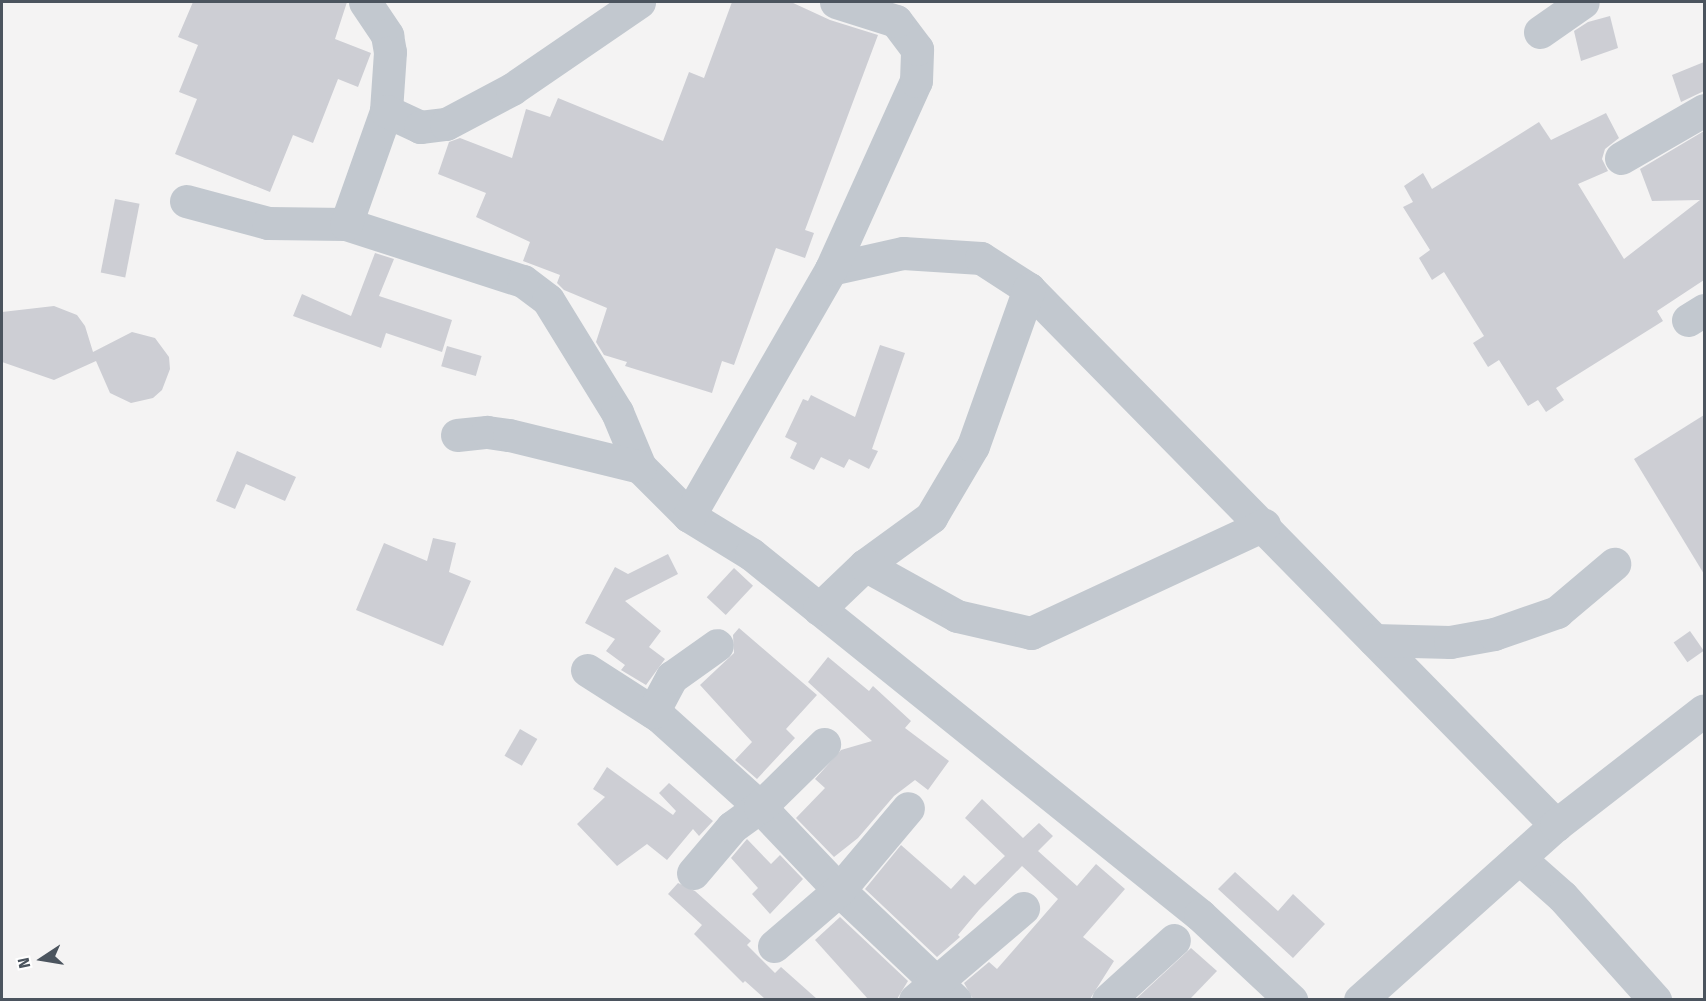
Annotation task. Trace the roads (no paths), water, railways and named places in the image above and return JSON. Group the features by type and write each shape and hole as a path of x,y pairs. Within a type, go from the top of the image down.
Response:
{"street":[{"path":"346,224 386,111 390,52 387,35 365,2"},
{"path":"386,111 420,127 446,124 512,89 639,2"},
{"path":"689,516 831,269 916,81 917,49 896,21 836,2"},
{"path":"1540,32 1583,2"},
{"path":"1621,158 1704,110"},
{"path":"186,201 268,223 346,224 523,281 548,300 617,412 640,467 689,516 751,554 1200,915 1291,999"},
{"path":"831,269 903,253 981,258 1029,290 1264,525 1556,825"},
{"path":"819,609 865,565 931,517 973,446 1029,290"},
{"path":"457,435 488,432 509,435 640,467"},
{"path":"865,565 957,616 1031,633 1264,525"},
{"path":"1374,639 1450,642 1494,634 1557,612 1614,564"},
{"path":"653,712 672,677 717,645"},
{"path":"587,670 653,712 760,807 935,993 1023,908"},
{"path":"1360,999 1556,825 1704,710"},
{"path":"693,873 732,827 760,807 824,744"},
{"path":"774,946 839,890 908,808"},
{"path":"1519,858 1562,896 1655,999"},
{"path":"1108,999 1174,940"}]}
